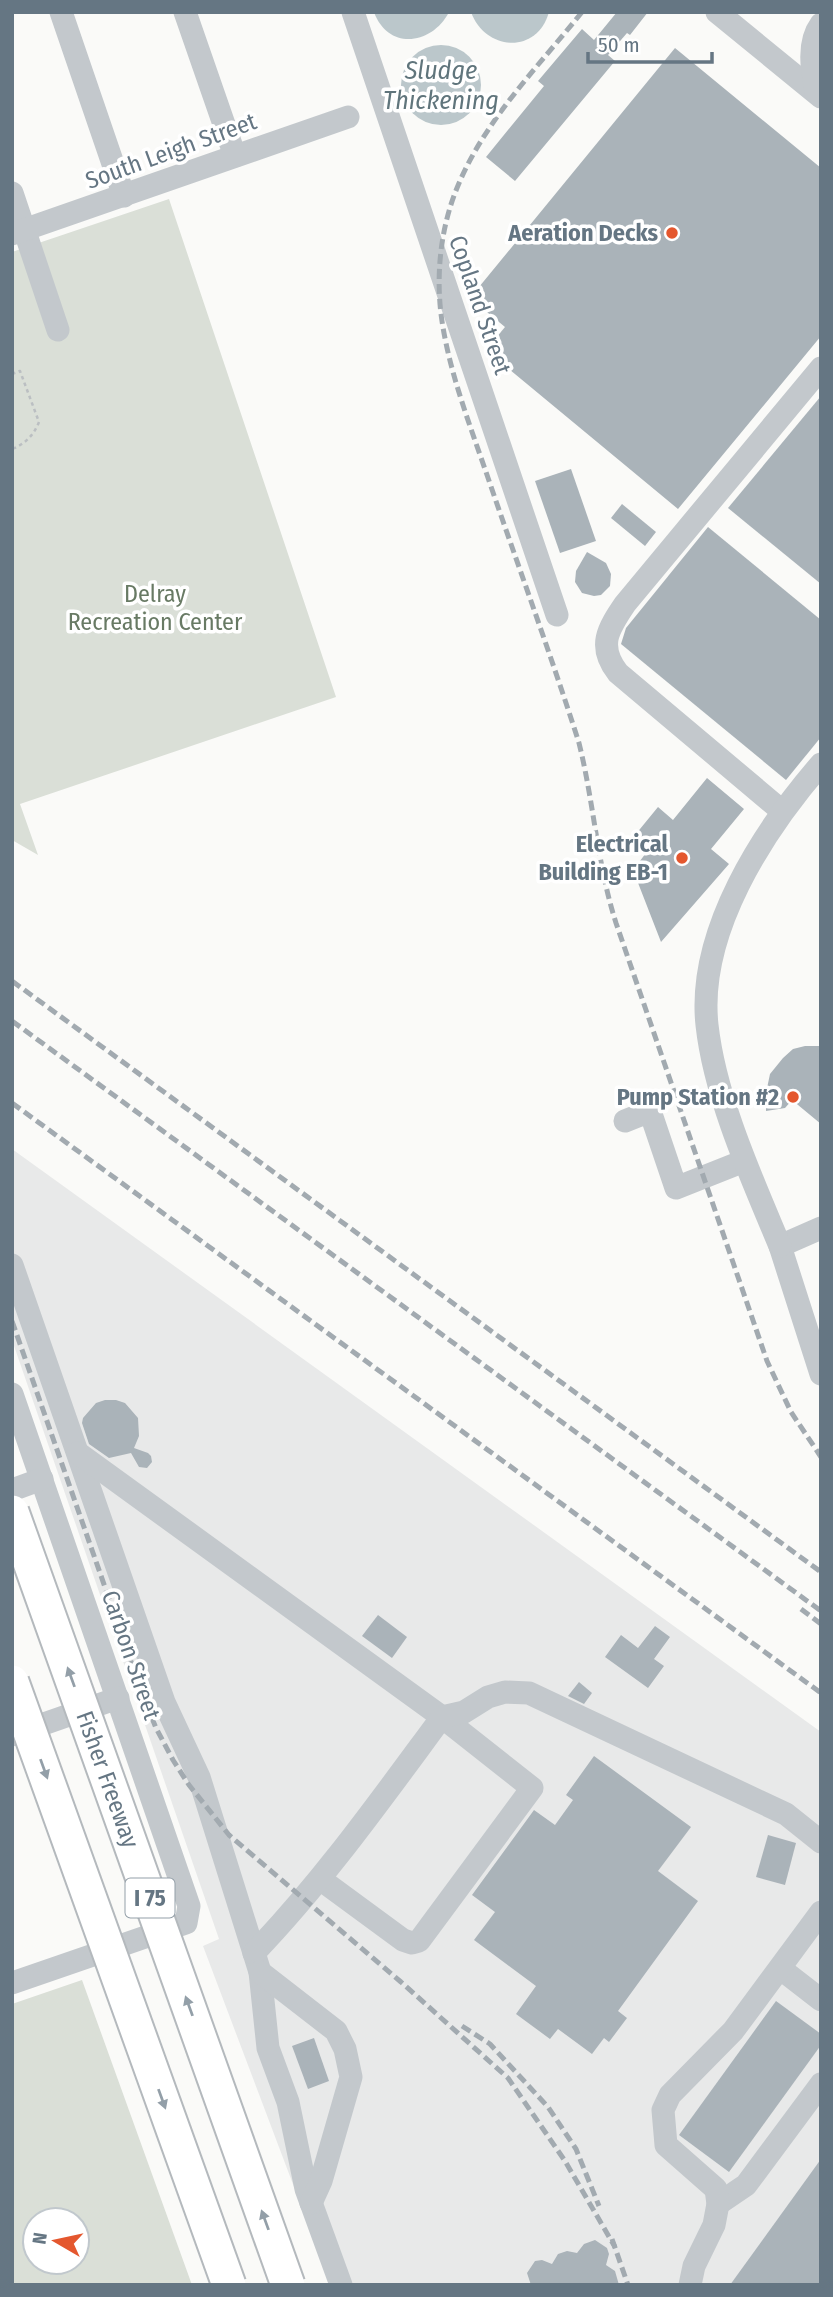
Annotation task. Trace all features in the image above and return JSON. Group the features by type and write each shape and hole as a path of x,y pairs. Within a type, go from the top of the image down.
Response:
{"highway":[{"name":"Fisher Freeway","path":"12,1512 288,2285"},
{"name":"I 75","path":"12,1682 229,2285"}],"street":[{"path":"61,12 124,196"},
{"path":"185,12 235,156"},
{"name":"Copland Street","path":"353,12 557,615"},
{"path":"717,12 818,95"},
{"path":"818,95 812,46 815,32 821,24"},
{"name":"South Leigh Street","path":"19,232 348,117"},
{"path":"12,193 19,232 58,330"},
{"path":"782,811 618,673 608,656 606,645 610,626 625,604 821,368"},
{"path":"821,764 782,811 751,859 722,925 707,975 706,1023 713,1064 744,1161 780,1247 821,1374"},
{"path":"625,1121 650,1111 676,1188 744,1161"},
{"path":"780,1247 821,1228"},
{"path":"12,1265 164,1702 199,1777 257,1963 268,2048 288,2102 306,2189 341,2285"},
{"name":"Carbon Street","path":"12,1394 189,1906 186,1923 12,1983"},
{"path":"78,1453 442,1717 532,1788 419,1941 412,1943 403,1940 320,1879"},
{"path":"12,1490 42,1479"},
{"path":"257,1963 442,1717 464,1712 488,1697 505,1692 529,1693 786,1814 821,1842"},
{"path":"12,1735 118,1698"},
{"path":"690,2285 694,2266 714,2225 718,2204 716,2189 666,2145 663,2110 670,2095 733,2031 821,1912"},
{"path":"257,1963 335,2031 345,2049 351,2077 321,2181 311,2203"},
{"path":"780,1969 821,2000"},
{"path":"718,2204 746,2185 821,2084"}],"path":[{"path":"12,374 20,371 39,422 29,439 12,449"}],"shaded area":[{"path":"12,1149 821,1732 821,2285 331,2285 203,1946 219,1939 12,1340"}],"green space":[{"name":"Delray Recreation Center","path":"169,199 336,697 20,804 38,855 12,840 12,252"},
{"path":"82,1980 192,2285 12,2285 12,2004"}],"water":[{"name":"Sludge Thickening","path":"374,12 449,12 432,31 410,39 389,33"},
{"name":"Sludge Thickening","path":"471,12 549,12 543,26 534,36 511,43 487,34"},
{"name":"Sludge Thickening","path":"441,45 456,48 469,57 478,70 481,85 478,100 469,113 456,122 441,125 426,122 413,113 404,100 401,85 404,70 413,57 426,48"}],"building":[{"path":"617,12 648,12 630,35 627,33 608,55 615,61 515,181 486,157 544,86 538,81 582,29 594,40"},
{"name":"Aeration Decks","path":"675,48 821,168 821,336 678,509 486,350 505,327 470,298"},
{"path":"821,396 821,584 728,508"},
{"path":"571,469 596,541 560,553 535,481"},
{"path":"622,504 656,532 645,546 611,518"},
{"path":"708,527 821,620 821,737 786,780 621,644 626,628"},
{"path":"587,552 606,563 611,574 610,586 601,595 582,593 575,582 576,571"},
{"name":"Electrical Building EB-1","path":"707,778 744,809 711,849 729,864 661,942 633,870 646,853 631,840 658,807 673,820"},
{"name":"Pump Station #2","path":"821,1046 821,1124 792,1100 785,1108 766,1111 770,1074 793,1049"},
{"path":"105,1400 125,1403 138,1418 139,1436 134,1448 151,1456 152,1462 147,1468 139,1467 131,1453 109,1458 89,1444 83,1418 96,1403"},
{"path":"378,1615 407,1637 392,1658 362,1636"},
{"path":"655,1626 670,1637 654,1659 664,1666 648,1688 605,1657 621,1635 638,1648"},
{"path":"579,1682 592,1693 584,1704 568,1696"},
{"path":"594,1756 691,1827 658,1871 698,1901 618,2011 627,2018 609,2042 604,2038 592,2054 558,2029 550,2039 516,2014 536,1986 474,1940 495,1912 472,1895 534,1810 555,1825 573,1800 566,1795"},
{"path":"768,1835 796,1843 785,1885 756,1877"},
{"path":"776,2001 821,2034 821,2045 729,2172 679,2135"},
{"path":"314,2038 329,2081 308,2089 292,2046"},
{"path":"821,2159 821,2285 730,2285"},
{"path":"595,2240 607,2248 609,2254 606,2265 615,2271 619,2285 531,2285 527,2273 535,2261 542,2260 552,2264 558,2254 567,2251 577,2253 584,2244"}],"railway":[{"path":"582,12 497,118 468,163 457,188 447,218 440,266 444,334 466,413 579,743 604,878 616,923 767,1361 791,1412 821,1457"},
{"path":"12,981 821,1572"},
{"path":"12,1021 821,1611"},
{"path":"12,1103 821,1693"},
{"path":"12,1321 143,1696 156,1728 189,1785 229,1835 401,1982 508,2078 565,2161 615,2247"},
{"path":"801,1609 821,1624"},
{"path":"462,2026 490,2044 548,2107 576,2149 599,2206"},
{"path":"612,2239 628,2285"}],"place":[{"name":"Aeration Decks","path":"672,233"},
{"name":"Electrical Building EB-1","path":"682,858"},
{"name":"Pump Station #2","path":"793,1097"}]}
